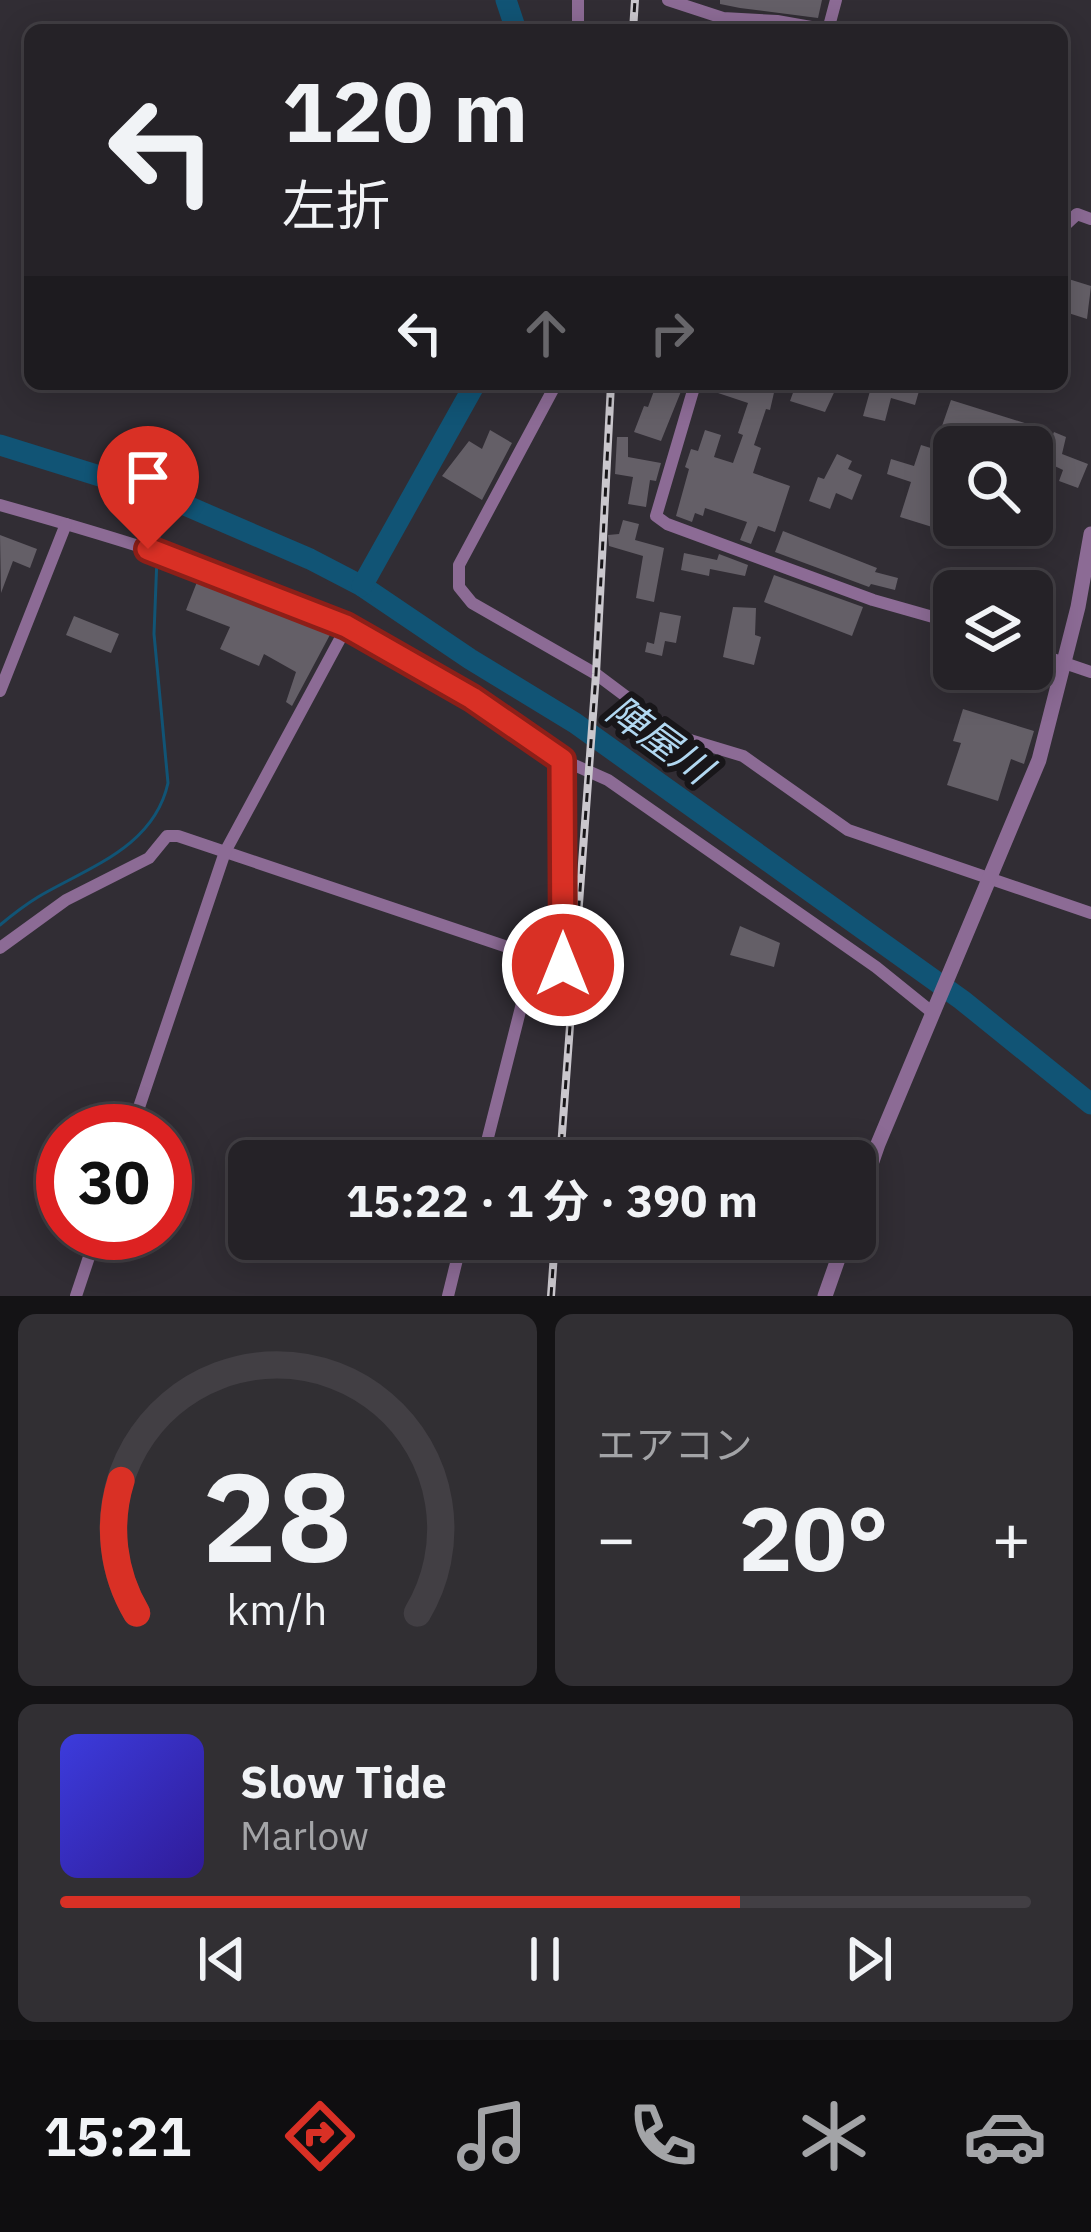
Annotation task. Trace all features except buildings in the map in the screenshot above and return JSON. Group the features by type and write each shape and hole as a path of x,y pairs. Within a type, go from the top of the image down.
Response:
{"street":[{"path":"668,0 723,18 794,24"},
{"path":"553,390 459,565 459,587 472,602 596,674 680,736 743,756 848,830 1091,913"},
{"path":"693,390 656,516 873,600 933,617"},
{"path":"0,505 189,562 346,626 472,698 562,760 602,776 935,1010"},
{"path":"0,691 66,524"},
{"path":"876,1158 1039,760 1091,534"},
{"path":"140,1104 225,852 346,626"},
{"path":"1053,659 1091,672"},
{"path":"0,947 67,900 149,857 167,836 178,836 563,965 562,760"},
{"path":"487,1140 534,956"},
{"path":"76,1296 88,1260"},
{"path":"448,1296 457,1260"},
{"path":"825,1296 837,1260"}],"waterway":[{"name":"陣屋川","path":"506,0 514,24"},
{"name":"陣屋川","path":"362,586 472,390"},
{"name":"陣屋川","path":"0,445 164,496 362,586 575,723 962,1000 1091,1104"},
{"path":"158,548 164,496"},
{"path":"0,925 38,897 117,853 149,824 160,805 168,783 154,634 157,557"}],"railway":[{"path":"633,24 635,0"},
{"path":"562,1140 596,674 611,390"},
{"path":"551,1296 554,1260"}],"route":[{"path":"148,549 346,626 472,698 562,760 563,965"}]}
